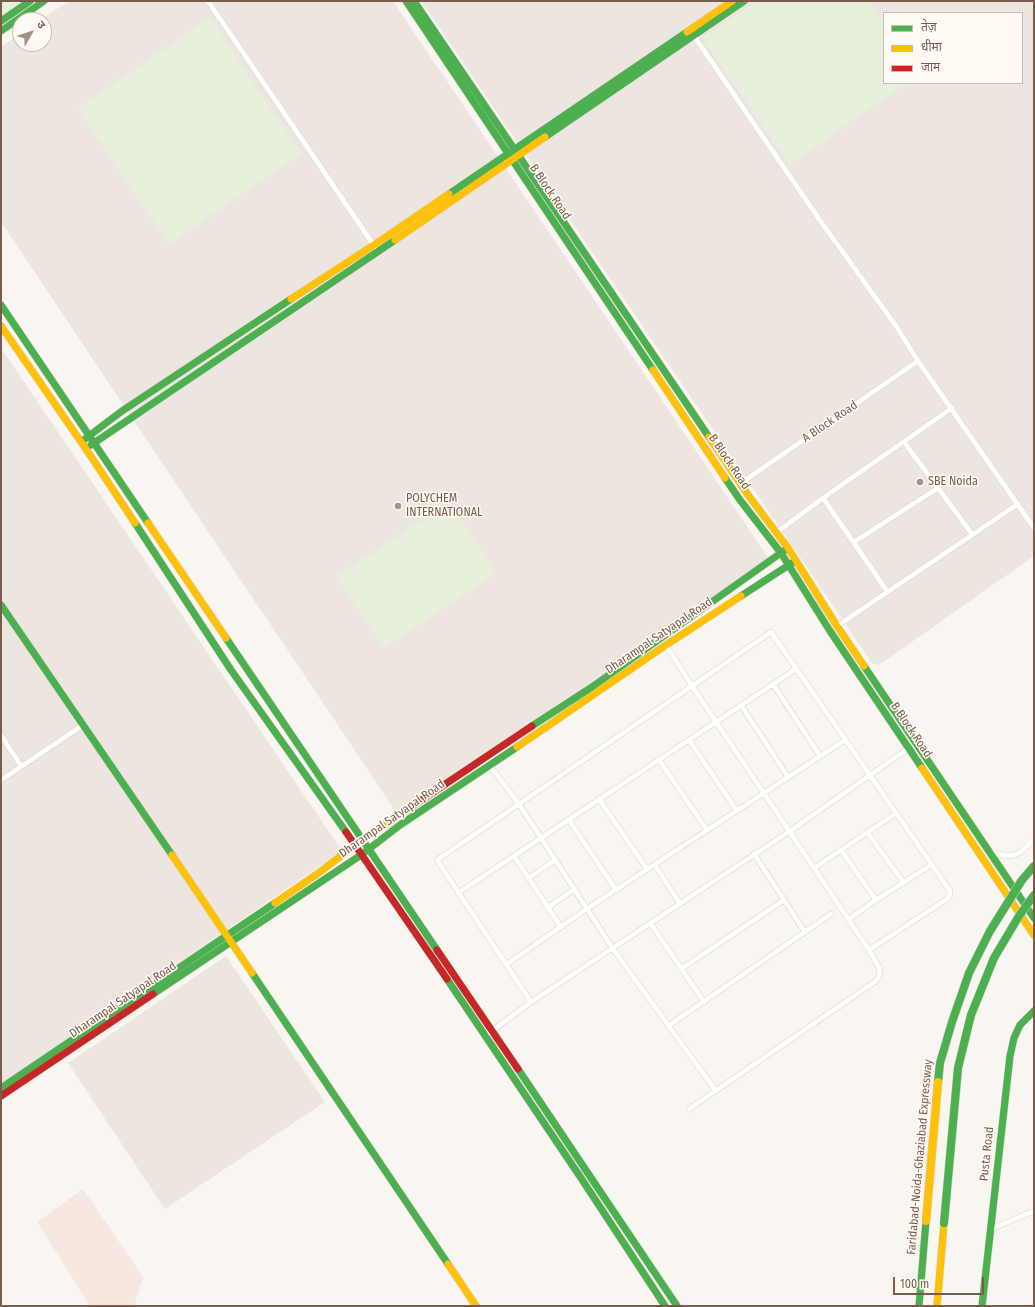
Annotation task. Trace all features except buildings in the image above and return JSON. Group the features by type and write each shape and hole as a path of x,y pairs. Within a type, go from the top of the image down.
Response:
{"street":[{"path":"1,21 30,1"},
{"path":"1,31 44,1"},
{"path":"208,1 376,248"},
{"name":"B Block Road","path":"406,1 514,154 740,483 788,548 792,563 830,631 1034,935"},
{"name":"B Block Road","path":"414,1 740,500 781,553 792,563 837,626 1034,918"},
{"path":"692,33 732,1"},
{"path":"84,445 122,411 227,341 376,248 692,33 744,1"},
{"path":"692,33 818,219 896,326 918,361 1034,528"},
{"path":"1,305 677,1306"},
{"path":"1,326 84,445 231,670 415,931 581,1178 664,1306"},
{"name":"A Block Road","path":"740,483 918,361"},
{"path":"777,532 952,408"},
{"path":"904,442 972,534"},
{"path":"854,542 938,488"},
{"path":"824,498 887,591"},
{"path":"837,626 1018,504"},
{"name":"Dharampal Satyapal Road","path":"229,939 354,845 592,687 788,548"},
{"name":"Dharampal Satyapal Road","path":"2,1092 229,939 361,855 400,825 490,766 666,645 792,563"},
{"path":"1,605 229,939 476,1306"},
{"path":"531,1002 437,860 771,632 895,814 950,891 949,897 869,950"},
{"path":"666,645 869,950 880,969 879,976 876,981 689,1109"},
{"path":"458,893 796,669"},
{"path":"773,684 820,756"},
{"path":"741,705 788,777"},
{"path":"1,780 83,725"},
{"path":"1,735 21,766"},
{"path":"689,740 737,811"},
{"path":"507,964 588,908 845,740"},
{"path":"485,1036 531,1002 790,831 909,748"},
{"path":"659,760 707,830"},
{"path":"490,766 519,804 588,908 613,949 716,1091"},
{"path":"599,799 647,870"},
{"path":"814,868 895,814"},
{"path":"569,820 616,890"},
{"path":"867,832 904,883"},
{"path":"989,851 1005,856 1014,855 1021,852 1034,839"},
{"path":"841,850 876,900"},
{"path":"754,854 805,932"},
{"path":"514,856 561,927"},
{"path":"529,878 556,860"},
{"path":"655,865 680,904"},
{"path":"848,919 931,865"},
{"name":"Faridabad-Noida-Ghaziabad Expressway","path":"919,1306 940,1063 969,973 990,931 1022,880 1034,866"},
{"path":"548,907 575,889"},
{"path":"937,1306 958,1068 971,1016 994,958 1019,916 1034,895"},
{"path":"681,969 784,900"},
{"path":"668,1026 831,914"},
{"path":"651,924 704,1002"},
{"name":"Pusta Road","path":"982,1306 1010,1056 1014,1038 1020,1025 1034,1011"},
{"path":"991,1229 1034,1211"}],"shaded area":[{"path":"69,1 393,1 771,562 402,821 1,222 1,47 12,39 12,52 52,52 52,13"},
{"path":"421,1 1034,1 1034,556 879,665 872,663"},
{"path":"1,348 342,851 1,1084"},
{"path":"226,956 325,1102 165,1209 68,1063"},
{"path":"83,1189 143,1277 134,1306 90,1306 37,1222"}],"green space":[{"path":"1,1 23,1 1,16"},
{"path":"757,1 869,1 883,22 883,84 906,84 789,165 703,38"},
{"path":"210,18 302,154 169,244 77,108"},
{"path":"449,502 496,573 384,648 336,577"}],"traffic: fast":[{"path":"1,21 30,1"},
{"path":"1,31 44,1"},
{"path":"406,1 653,370"},
{"path":"414,1 709,437"},
{"path":"545,137 744,1"},
{"path":"449,194 687,32"},
{"path":"91,445 395,240"},
{"path":"85,439 122,411 291,299"},
{"path":"1,305 148,523"},
{"path":"725,478 781,553 830,631 922,768"},
{"path":"135,523 231,670 346,832"},
{"path":"532,726 592,687 785,550"},
{"path":"741,596 792,563"},
{"path":"1,605 172,855"},
{"path":"226,638 437,950"},
{"path":"864,666 1034,918"},
{"path":"153,994 361,855 400,825 517,747"},
{"path":"938,1082 940,1063 969,973 990,931 1022,880 1034,866"},
{"path":"944,1223 958,1068 971,1015 994,958 1019,916 1034,895"},
{"path":"1,1088 275,903"},
{"path":"252,973 448,1264"},
{"path":"447,979 665,1306"},
{"path":"982,1306 1010,1056 1014,1038 1020,1025 1034,1011"},
{"path":"518,1069 677,1306"},
{"path":"919,1306 926,1221"}],"traffic: slow":[{"path":"687,32 732,1"},
{"path":"395,240 545,137"},
{"path":"291,299 449,194"},
{"path":"1,326 135,523"},
{"path":"653,370 725,478"},
{"path":"709,437 748,495 788,548 864,666"},
{"path":"148,523 226,638"},
{"path":"517,747 666,645 741,596"},
{"path":"922,768 1034,935"},
{"path":"275,903 320,872 355,845 411,807"},
{"path":"172,855 252,973"},
{"path":"926,1221 938,1082"},
{"path":"937,1306 944,1223"},
{"path":"448,1264 476,1306"}],"traffic: jam":[{"path":"411,807 532,726"},
{"path":"346,832 447,979"},
{"path":"437,950 518,1069"},
{"path":"1,1096 153,994"}],"place":[{"name":"SBE Noida","path":"920,482"},
{"name":"POLYCHEM INTERNATIONAL","path":"398,506"}]}
